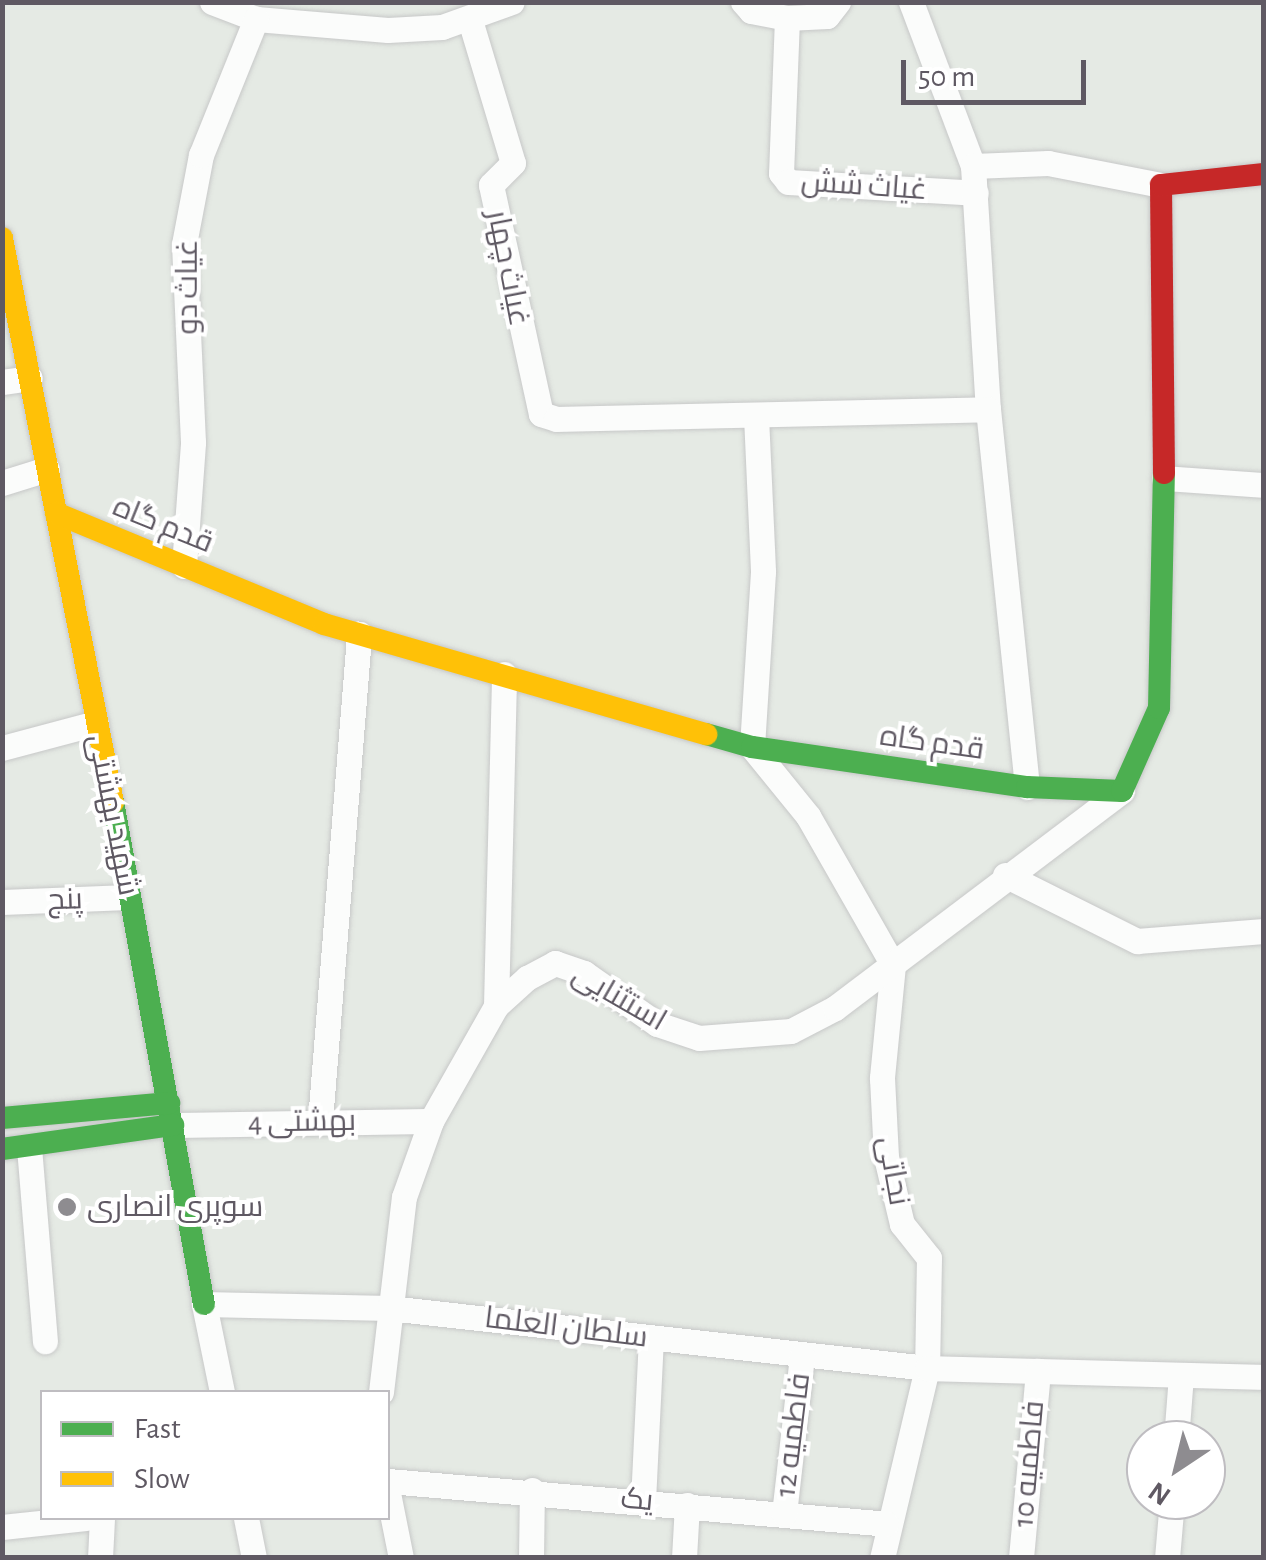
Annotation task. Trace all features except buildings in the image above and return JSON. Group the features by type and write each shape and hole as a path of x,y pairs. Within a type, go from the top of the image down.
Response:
{"street":[{"path":"212,2 256,19 366,14 388,30 470,20 512,2"},
{"path":"742,2 751,11 788,18 827,16 838,2"},
{"path":"911,2 973,166 988,410 1026,788"},
{"name":"غیاث شش","path":"788,18 780,174 788,182 976,193"},
{"name":"غیاث دو","path":"184,566 193,442 184,244 201,155 256,19"},
{"name":"غیاث چهار","path":"470,20 513,164 491,185 540,414 556,419 756,416"},
{"path":"973,166 1048,163 1161,185 1264,174"},
{"path":"1122,792 1159,708 1164,478 1161,185"},
{"name":"شهید بهشتی","path":"3,240 222,1390"},
{"path":"2,382 30,378"},
{"path":"893,965 808,816 752,747 764,572 756,416 988,410"},
{"path":"2,482 48,469"},
{"path":"1164,478 1264,485"},
{"name":"قدم گاه","path":"56,514 359,634 752,747 1026,788 1122,792"},
{"path":"320,1121 359,634"},
{"path":"496,1006 504,674"},
{"path":"2,748 96,722"},
{"name":"استثنایی","path":"381,1390 404,1197 431,1121 496,1006 555,963 584,973 657,1024 699,1038 791,1030 836,1008 1005,875 1122,792"},
{"path":"1005,875 1138,942 1264,931"},
{"name":"پنج","path":"2,902 128,897"},
{"name":"نجاتی","path":"893,965 882,1078 886,1157 902,1224 929,1258 927,1368"},
{"path":"2,1118 171,1114"},
{"path":"2,1149 29,1147 171,1114"},
{"name":"بهشتی 4","path":"171,1114 431,1121"},
{"path":"29,1147 44,1341"},
{"name":"سلطان العلما","path":"204,1304 389,1308 927,1368 1264,1377"},
{"path":"643,1501 651,1338"},
{"name":"فاطمیه 12","path":"784,1514 802,1356"},
{"path":"882,1558 886,1524 927,1368"},
{"name":"فاطمیه 10","path":"1021,1558 1038,1371"},
{"path":"1178,1420 1181,1375"},
{"name":"یک","path":"390,1481 532,1490 886,1524"},
{"path":"531,1558 532,1490"},
{"path":"390,1503 401,1558"},
{"path":"684,1558 687,1504"},
{"path":"2,1527 67,1520"},
{"path":"100,1558 102,1520"},
{"path":"246,1520 254,1558"},
{"path":"1168,1558 1171,1520"}],"traffic: fast":[{"path":"706,734 752,747 1027,787 1122,791 1159,708 1164,473"},
{"path":"113,802 204,1304"},
{"path":"2,1118 169,1103"},
{"path":"2,1149 173,1125"}],"traffic: slow":[{"path":"2,238 113,802"},
{"path":"56,513 324,624 706,734"}],"traffic: jam":[{"path":"1164,473 1161,185 1264,174"}],"place":[{"name":"سوپری انصاری","path":"67,1207"}]}
